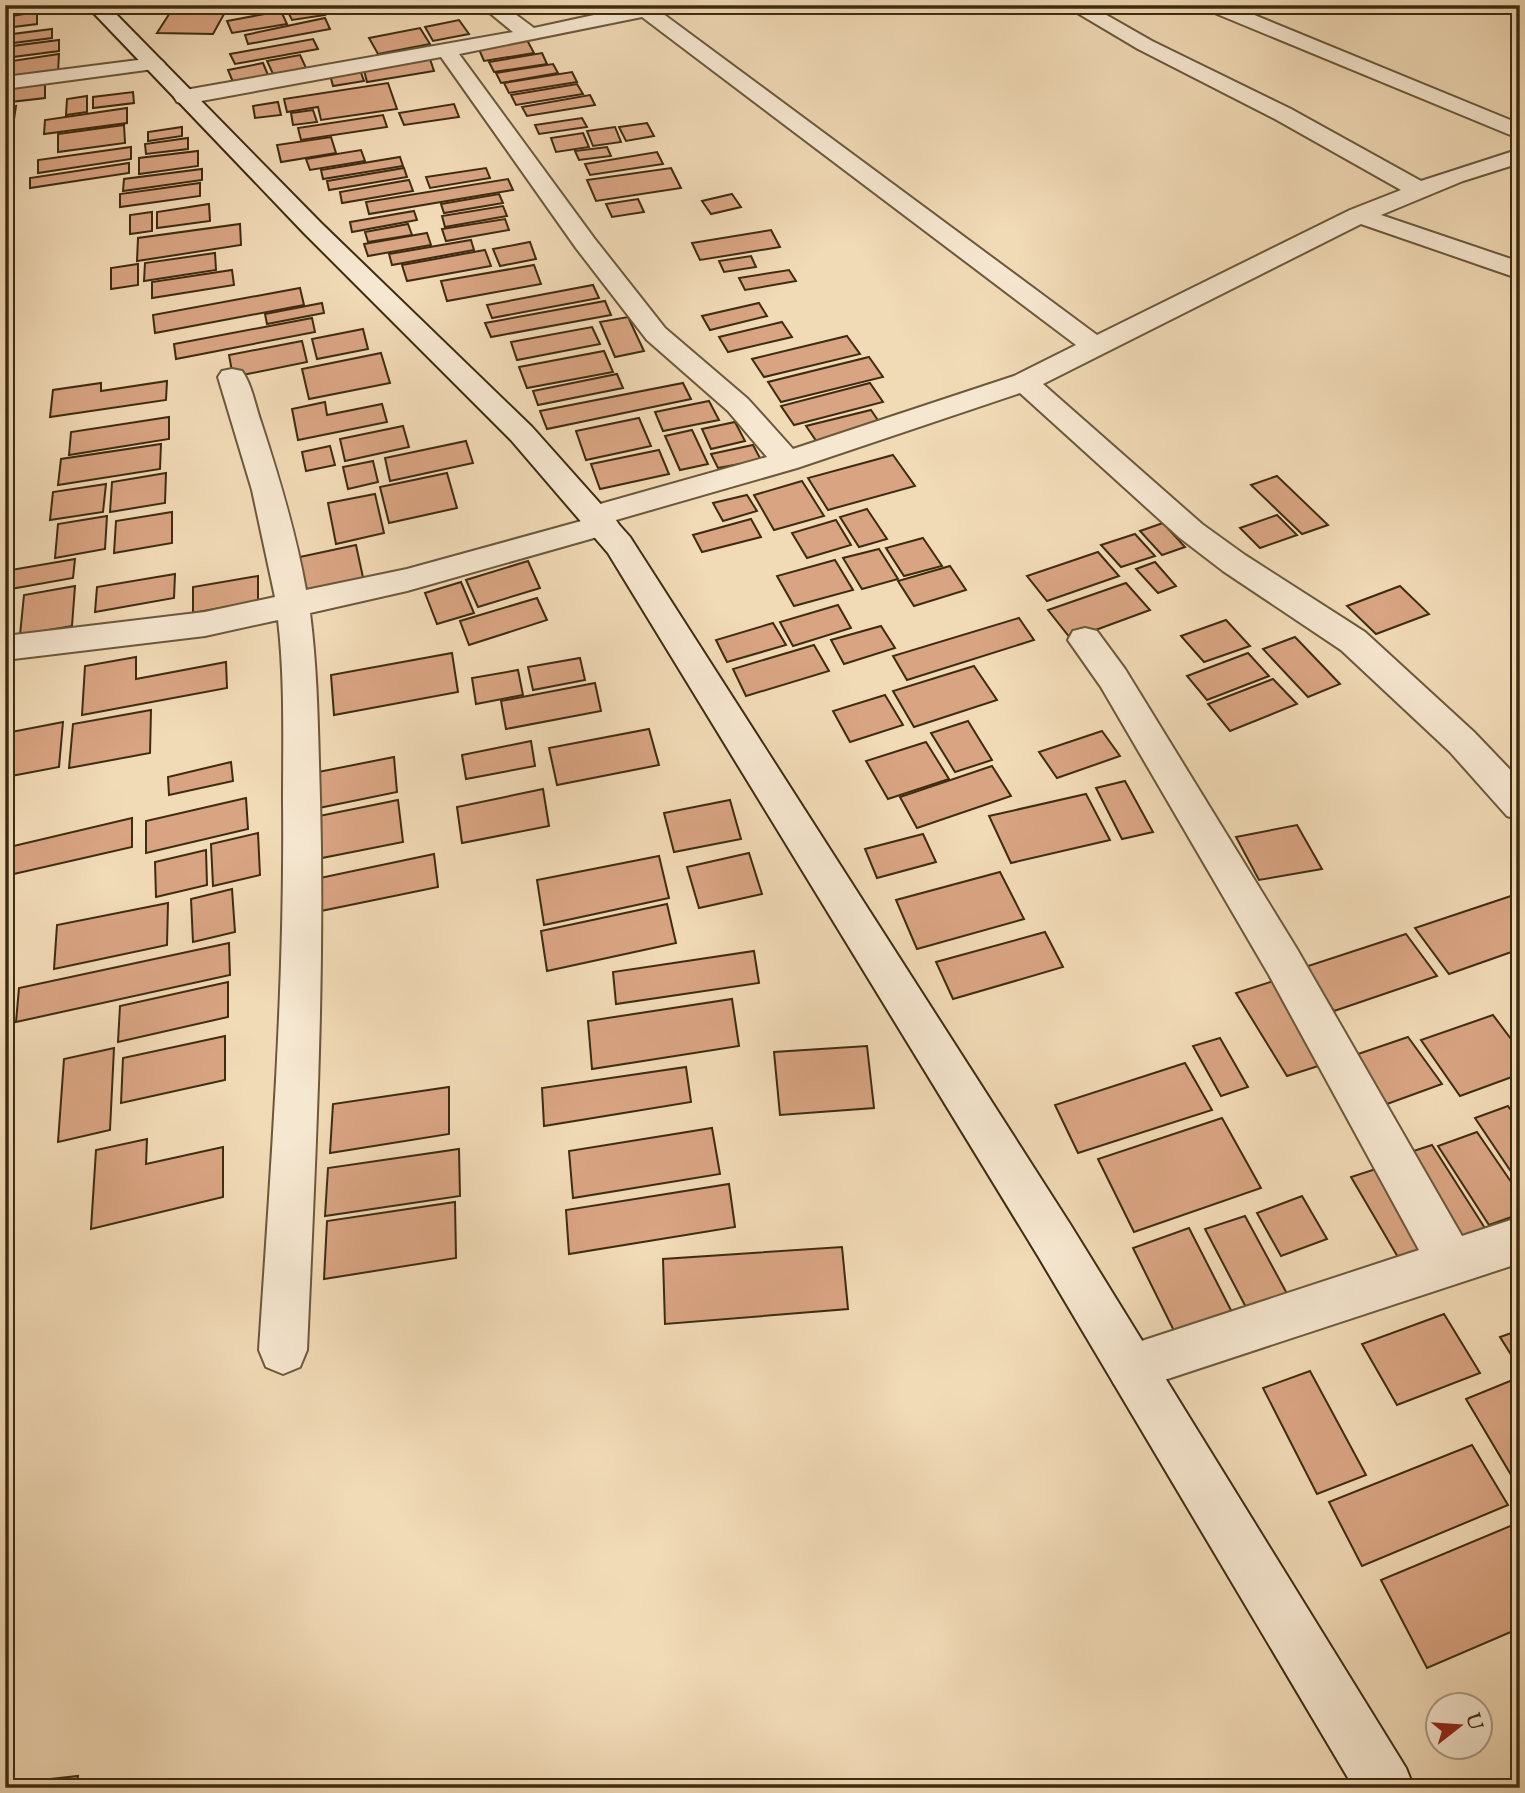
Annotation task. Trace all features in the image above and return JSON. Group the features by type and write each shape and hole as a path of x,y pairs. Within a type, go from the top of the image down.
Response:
{"street":[{"path":"96,5 343,258 483,395 600,520 660,606 790,823 1131,1367 1386,1788"},
{"path":"490,5 530,35"},
{"path":"1074,5 1283,114 1419,190"},
{"path":"1212,5 1520,132"},
{"path":"185,97 530,35 658,8 1095,347"},
{"path":"446,50 577,233 656,334 738,405 787,461"},
{"path":"5,83 154,64"},
{"path":"5,648 205,624 407,580 787,461 1024,382 1359,215 1475,169 1520,156"},
{"path":"1359,215 1520,271"},
{"path":"232,377 270,492 293,606 299,692 303,846 300,1023 283,1350"},
{"path":"1024,382 1191,531 1234,563 1353,641 1462,741 1520,805"},
{"path":"1085,640 1113,678 1283,962 1451,1262"},
{"path":"1131,1367 1520,1240"}],"building":[{"path":"35,5 35,11 5,15 5,6"},
{"path":"175,5 229,5 213,34 157,33"},
{"path":"320,5 325,15 292,20 287,10"},
{"path":"281,11 287,24 232,33 227,21"},
{"path":"37,12 37,24 5,28 5,17"},
{"path":"325,18 330,29 248,44 245,35"},
{"path":"459,20 469,34 433,41 425,27"},
{"path":"420,28 430,44 378,54 369,38"},
{"path":"52,29 52,38 5,44 5,35"},
{"path":"313,39 318,49 235,64 230,54"},
{"path":"59,40 59,51 5,58 5,47"},
{"path":"527,40 534,53 484,61 478,47"},
{"path":"542,53 547,64 494,72 489,62"},
{"path":"59,54 58,72 5,79 5,62"},
{"path":"300,55 306,68 273,74 267,61"},
{"path":"429,56 434,71 367,82 363,66"},
{"path":"263,63 268,75 233,82 228,70"},
{"path":"553,64 558,73 501,83 496,73"},
{"path":"359,67 364,81 333,86 329,71"},
{"path":"572,72 577,82 509,93 504,83"},
{"path":"45,79 45,98 10,102 12,84"},
{"path":"388,83 397,109 321,120 318,107 287,112 284,99"},
{"path":"577,84 583,94 516,105 511,95"},
{"path":"133,92 134,103 93,108 93,97"},
{"path":"590,95 595,105 527,116 522,107"},
{"path":"87,96 87,112 66,115 67,99"},
{"path":"278,102 281,115 255,118 253,106"},
{"path":"454,104 459,117 404,125 399,113"},
{"path":"16,106 14,119 5,120 5,108"},
{"path":"127,108 127,123 44,134 45,120"},
{"path":"313,110 317,122 293,125 291,113"},
{"path":"383,115 387,127 301,140 298,128"},
{"path":"582,118 587,127 539,134 535,125"},
{"path":"647,123 654,136 626,141 619,127"},
{"path":"124,125 125,143 58,152 58,134"},
{"path":"182,127 182,136 148,141 148,132"},
{"path":"615,127 621,142 593,146 587,131"},
{"path":"583,133 589,147 556,152 551,138"},
{"path":"331,137 336,153 281,162 277,145"},
{"path":"188,138 188,149 146,154 145,144"},
{"path":"131,147 131,159 38,173 38,160"},
{"path":"607,147 611,156 579,160 575,151"},
{"path":"361,150 365,161 310,170 306,159"},
{"path":"198,151 198,166 139,174 139,158"},
{"path":"657,152 663,164 590,175 585,164"},
{"path":"400,157 403,166 323,179 321,170"},
{"path":"129,163 129,173 30,188 30,178"},
{"path":"404,168 407,177 329,190 327,181"},
{"path":"486,168 490,178 430,188 426,177"},
{"path":"671,168 681,188 596,201 587,180"},
{"path":"202,169 202,180 123,191 124,179"},
{"path":"508,179 513,190 369,214 366,202"},
{"path":"409,180 413,191 342,203 340,192"},
{"path":"200,183 200,196 120,207 120,194"},
{"path":"499,194 503,203 444,213 441,204"},
{"path":"732,194 741,207 711,214 702,201"},
{"path":"638,199 644,212 612,217 606,204"},
{"path":"209,204 210,221 157,228 157,212"},
{"path":"503,206 507,216 445,227 442,216"},
{"path":"414,211 417,220 352,232 350,222"},
{"path":"152,212 152,231 130,234 130,215"},
{"path":"505,219 509,230 446,241 442,229"},
{"path":"240,224 241,245 137,261 138,238"},
{"path":"408,224 412,235 368,242 365,232"},
{"path":"771,230 780,247 700,260 692,243"},
{"path":"427,233 431,245 368,256 364,244"},
{"path":"471,240 474,250 392,265 389,254"},
{"path":"530,242 536,259 500,266 493,249"},
{"path":"485,250 491,266 407,281 402,265"},
{"path":"215,253 216,270 144,281 145,263"},
{"path":"751,256 756,267 724,272 719,261"},
{"path":"138,264 138,285 111,289 111,268"},
{"path":"534,265 541,284 447,301 441,281"},
{"path":"232,270 234,285 152,298 152,282"},
{"path":"789,270 796,281 745,290 739,278"},
{"path":"593,285 599,298 492,318 487,305"},
{"path":"300,288 304,305 155,333 153,315"},
{"path":"605,301 611,315 491,337 485,323"},
{"path":"322,303 324,313 267,324 265,314"},
{"path":"759,303 767,316 710,330 702,316"},
{"path":"628,317 644,351 615,357 600,322"},
{"path":"312,318 315,332 176,359 174,344"},
{"path":"782,322 792,337 728,352 719,337"},
{"path":"592,327 600,344 517,360 511,342"},
{"path":"363,329 368,349 317,359 312,339"},
{"path":"847,336 860,354 764,377 752,359"},
{"path":"302,341 307,362 233,377 229,355"},
{"path":"604,351 613,372 527,388 519,367"},
{"path":"381,353 390,383 309,399 302,369"},
{"path":"869,357 883,377 781,402 768,382"},
{"path":"617,374 623,388 538,405 533,391"},
{"path":"167,381 166,400 50,417 53,390 101,383 101,391"},
{"path":"683,383 691,399 547,429 540,411"},
{"path":"870,383 883,402 794,425 781,406"},
{"path":"709,401 719,420 663,431 655,412"},
{"path":"325,402 327,415 382,404 387,422 298,440 292,409"},
{"path":"871,410 884,429 819,445 806,426"},
{"path":"169,417 169,439 69,455 71,432"},
{"path":"639,418 651,446 586,460 576,431"},
{"path":"735,422 745,441 711,449 702,429"},
{"path":"403,426 409,447 345,461 340,439"},
{"path":"692,430 708,464 680,470 665,436"},
{"path":"466,441 473,463 390,481 385,458"},
{"path":"161,444 160,469 58,485 61,459"},
{"path":"753,445 761,460 718,468 711,454"},
{"path":"330,446 335,465 306,471 302,452"},
{"path":"659,450 669,474 600,489 591,464"},
{"path":"893,455 915,486 828,510 808,478"},
{"path":"373,461 378,482 348,489 343,467"},
{"path":"166,473 165,503 110,512 112,482"},
{"path":"447,473 457,508 389,523 380,487"},
{"path":"1277,476 1328,525 1302,534 1251,485"},
{"path":"802,481 824,516 774,530 754,495"},
{"path":"106,484 103,512 50,520 53,492"},
{"path":"375,494 384,533 336,544 328,503"},
{"path":"747,495 757,511 723,521 713,503"},
{"path":"867,509 887,539 859,547 840,517"},
{"path":"172,512 172,543 114,553 116,521"},
{"path":"1277,515 1297,535 1260,548 1240,528"},
{"path":"107,516 105,549 55,558 58,524"},
{"path":"751,519 761,537 702,552 693,535"},
{"path":"836,520 851,545 807,558 792,533"},
{"path":"1163,523 1185,547 1162,555 1140,531"},
{"path":"1135,534 1155,556 1121,567 1101,545"},
{"path":"923,538 942,566 904,576 886,548"},
{"path":"356,545 364,582 302,596 295,558"},
{"path":"879,549 898,579 862,589 843,558"},
{"path":"1098,552 1119,576 1047,601 1027,576"},
{"path":"75,559 73,578 5,590 5,571"},
{"path":"835,560 853,590 794,606 777,576"},
{"path":"528,561 540,588 478,607 466,580"},
{"path":"1155,562 1176,586 1158,593 1136,569"},
{"path":"950,566 966,590 914,606 898,581"},
{"path":"175,574 174,598 95,612 97,587"},
{"path":"258,576 258,601 193,613 193,587"},
{"path":"461,582 474,613 437,624 425,593"},
{"path":"1126,583 1150,610 1071,639 1048,610"},
{"path":"75,586 72,626 20,635 24,595"},
{"path":"1400,586 1429,614 1376,634 1347,606"},
{"path":"537,598 547,620 469,645 460,621"},
{"path":"838,605 851,628 793,646 780,622"},
{"path":"1019,618 1034,640 907,680 893,656"},
{"path":"1226,620 1250,646 1204,662 1181,636"},
{"path":"773,623 786,645 727,662 716,640"},
{"path":"881,626 895,648 844,664 831,640"},
{"path":"1295,637 1340,684 1308,697 1263,649"},
{"path":"814,645 829,671 746,696 733,669"},
{"path":"452,653 458,692 334,715 331,675"},
{"path":"1248,653 1269,676 1207,700 1187,676"},
{"path":"136,657 136,679 226,662 227,688 82,715 85,666"},
{"path":"580,658 585,680 533,690 528,667"},
{"path":"974,666 997,700 914,727 893,691"},
{"path":"518,670 523,695 476,704 472,678"},
{"path":"1273,679 1297,704 1230,731 1208,704"},
{"path":"595,683 601,711 506,729 501,701"},
{"path":"885,695 903,725 850,742 833,711"},
{"path":"151,710 150,753 69,768 73,724"},
{"path":"968,721 992,760 955,772 931,733"},
{"path":"63,722 59,767 6,777 11,732"},
{"path":"649,729 659,765 557,785 549,748"},
{"path":"1102,731 1120,756 1057,778 1039,752"},
{"path":"531,741 535,766 466,779 462,755"},
{"path":"926,742 949,779 888,799 866,761"},
{"path":"394,757 397,792 314,809 313,773"},
{"path":"231,762 233,781 169,795 168,777"},
{"path":"992,766 1011,796 917,828 900,797"},
{"path":"1125,781 1153,832 1122,839 1096,788"},
{"path":"543,789 549,826 462,843 457,807"},
{"path":"1086,794 1110,840 1011,863 989,816"},
{"path":"246,798 248,829 146,853 146,821"},
{"path":"398,800 403,842 322,858 319,816"},
{"path":"730,800 741,839 674,852 664,813"},
{"path":"132,818 132,847 5,876 5,848"},
{"path":"1297,825 1322,869 1259,880 1236,837"},
{"path":"258,833 260,875 213,886 211,844"},
{"path":"923,834 936,862 877,878 865,849"},
{"path":"206,850 207,885 156,897 155,862"},
{"path":"749,853 762,894 699,908 687,867"},
{"path":"434,854 438,887 316,912 315,879"},
{"path":"659,856 669,898 544,925 537,880"},
{"path":"1000,872 1024,919 917,949 896,900"},
{"path":"232,889 235,932 193,942 191,899"},
{"path":"1520,893 1520,949 1449,974 1415,928"},
{"path":"168,903 167,945 54,969 57,925"},
{"path":"667,904 676,943 547,971 541,931"},
{"path":"1045,932 1063,967 953,999 936,962"},
{"path":"1406,934 1437,976 1334,1011 1305,967"},
{"path":"229,943 230,975 16,1022 19,988"},
{"path":"754,951 759,983 616,1004 613,972"},
{"path":"1280,979 1331,1062 1287,1076 1236,993"},
{"path":"228,982 228,1017 118,1042 120,1006"},
{"path":"732,999 739,1046 592,1069 588,1021"},
{"path":"1493,1015 1520,1051 1520,1074 1460,1096 1421,1040"},
{"path":"225,1036 225,1080 121,1103 123,1058"},
{"path":"1408,1037 1442,1084 1387,1104 1355,1055"},
{"path":"1220,1038 1248,1087 1221,1096 1193,1046"},
{"path":"867,1046 874,1108 780,1115 774,1052"},
{"path":"114,1048 110,1130 58,1142 64,1059"},
{"path":"1185,1063 1212,1110 1078,1153 1055,1105"},
{"path":"686,1067 691,1102 544,1126 542,1088"},
{"path":"449,1087 449,1134 330,1153 333,1104"},
{"path":"1508,1106 1520,1123 1520,1185 1475,1118"},
{"path":"1222,1118 1261,1188 1134,1232 1098,1159"},
{"path":"712,1128 720,1174 573,1198 569,1151"},
{"path":"1477,1132 1520,1195 1520,1214 1489,1225 1438,1146"},
{"path":"147,1139 146,1164 223,1147 223,1197 91,1229 96,1150"},
{"path":"1432,1145 1488,1233 1455,1246 1398,1156"},
{"path":"459,1149 460,1196 325,1216 328,1168"},
{"path":"1385,1166 1438,1250 1402,1264 1351,1177"},
{"path":"729,1184 735,1227 569,1254 566,1210"},
{"path":"1302,1196 1327,1239 1281,1256 1257,1213"},
{"path":"455,1202 456,1258 324,1279 327,1221"},
{"path":"1245,1216 1291,1301 1250,1315 1205,1229"},
{"path":"1189,1228 1237,1322 1180,1343 1133,1248"},
{"path":"842,1247 848,1309 665,1324 663,1259"},
{"path":"1444,1314 1480,1373 1397,1405 1362,1344"},
{"path":"1520,1330 1520,1369 1500,1337"},
{"path":"1310,1371 1366,1475 1317,1494 1263,1388"},
{"path":"1515,1379 1520,1387 1520,1490 1466,1399"},
{"path":"1472,1445 1508,1505 1362,1566 1329,1502"},
{"path":"1520,1522 1520,1628 1427,1668 1381,1580"},
{"path":"78,1776 76,1788 5,1788 5,1784"}]}
